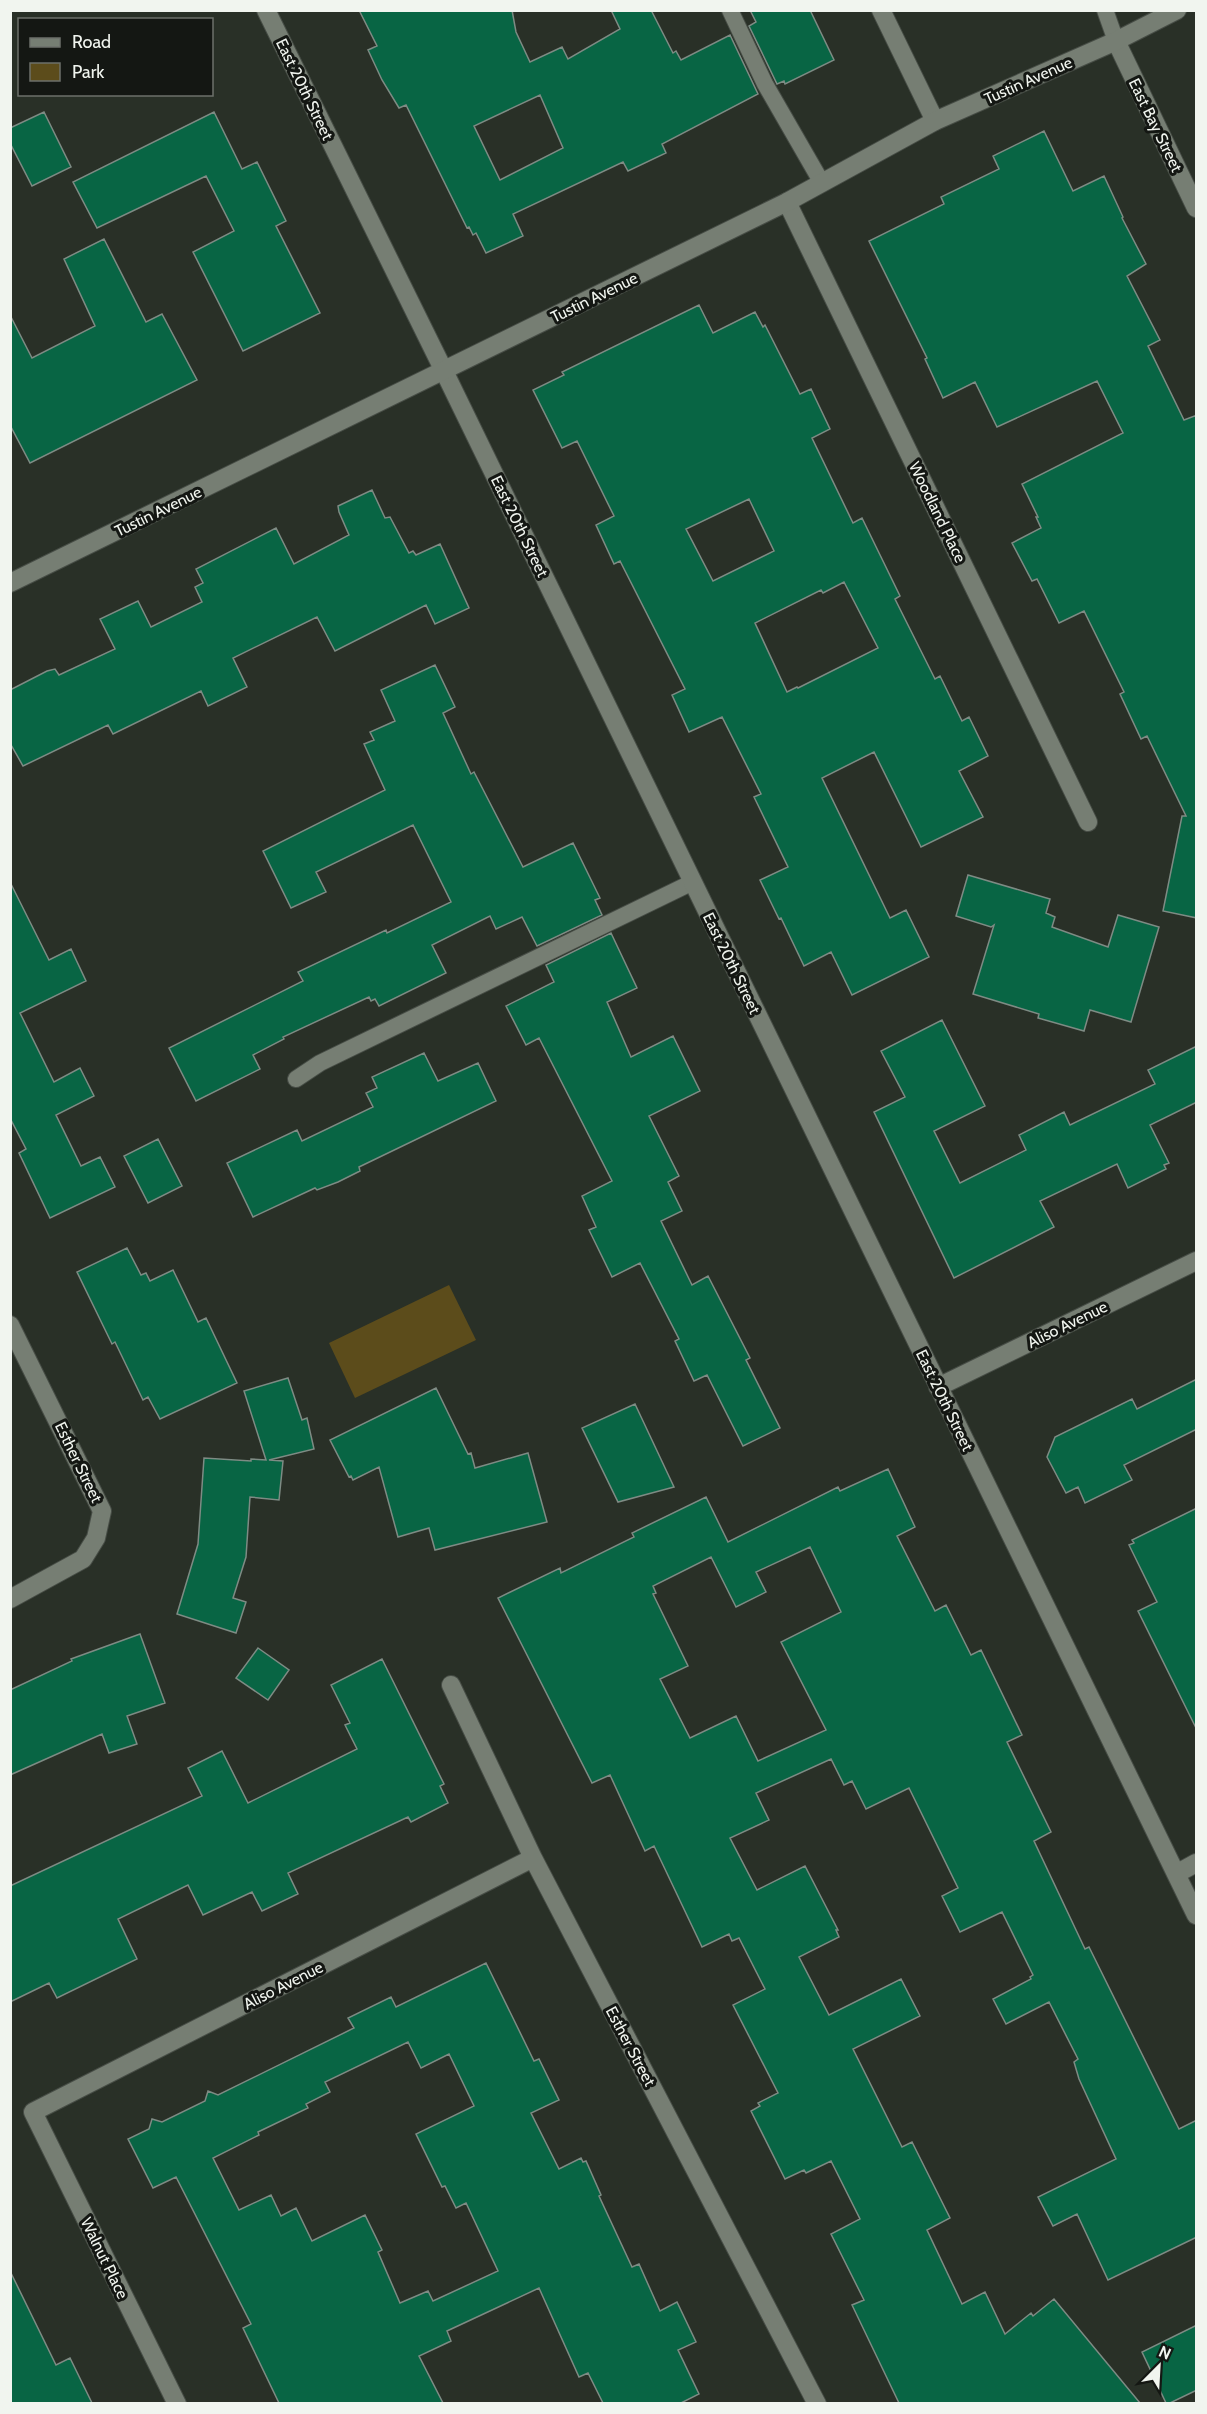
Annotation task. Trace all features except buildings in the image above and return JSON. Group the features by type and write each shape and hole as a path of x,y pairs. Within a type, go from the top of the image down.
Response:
{"street":[{"name":"East 20th Street","path":"267,10 1197,1916"},
{"path":"881,10 935,121"},
{"name":"Tustin Avenue","path":"10,583 787,202 935,121 1116,41 1177,10"},
{"name":"East Bay Street","path":"1116,41 1197,208"},
{"name":"Woodland Place","path":"787,202 1088,822"},
{"name":"Aliso Avenue","path":"938,1387 1197,1261"},
{"name":"Esther Street","path":"10,1325 102,1511 96,1538 83,1559 10,1599"},
{"name":"Esther Street","path":"451,1685 533,1858 817,2403"},
{"name":"Aliso Avenue","path":"33,2112 533,1858"},
{"path":"1176,1874 1197,1863"},
{"name":"Walnut Place","path":"33,2112 177,2403"}],"lane":[{"path":"730,10 765,84 822,183"},
{"path":"1105,10 1116,41"},
{"path":"296,1079 320,1063 693,882"}],"green space":[{"path":"449,1285 476,1340 355,1398 329,1343"}]}
